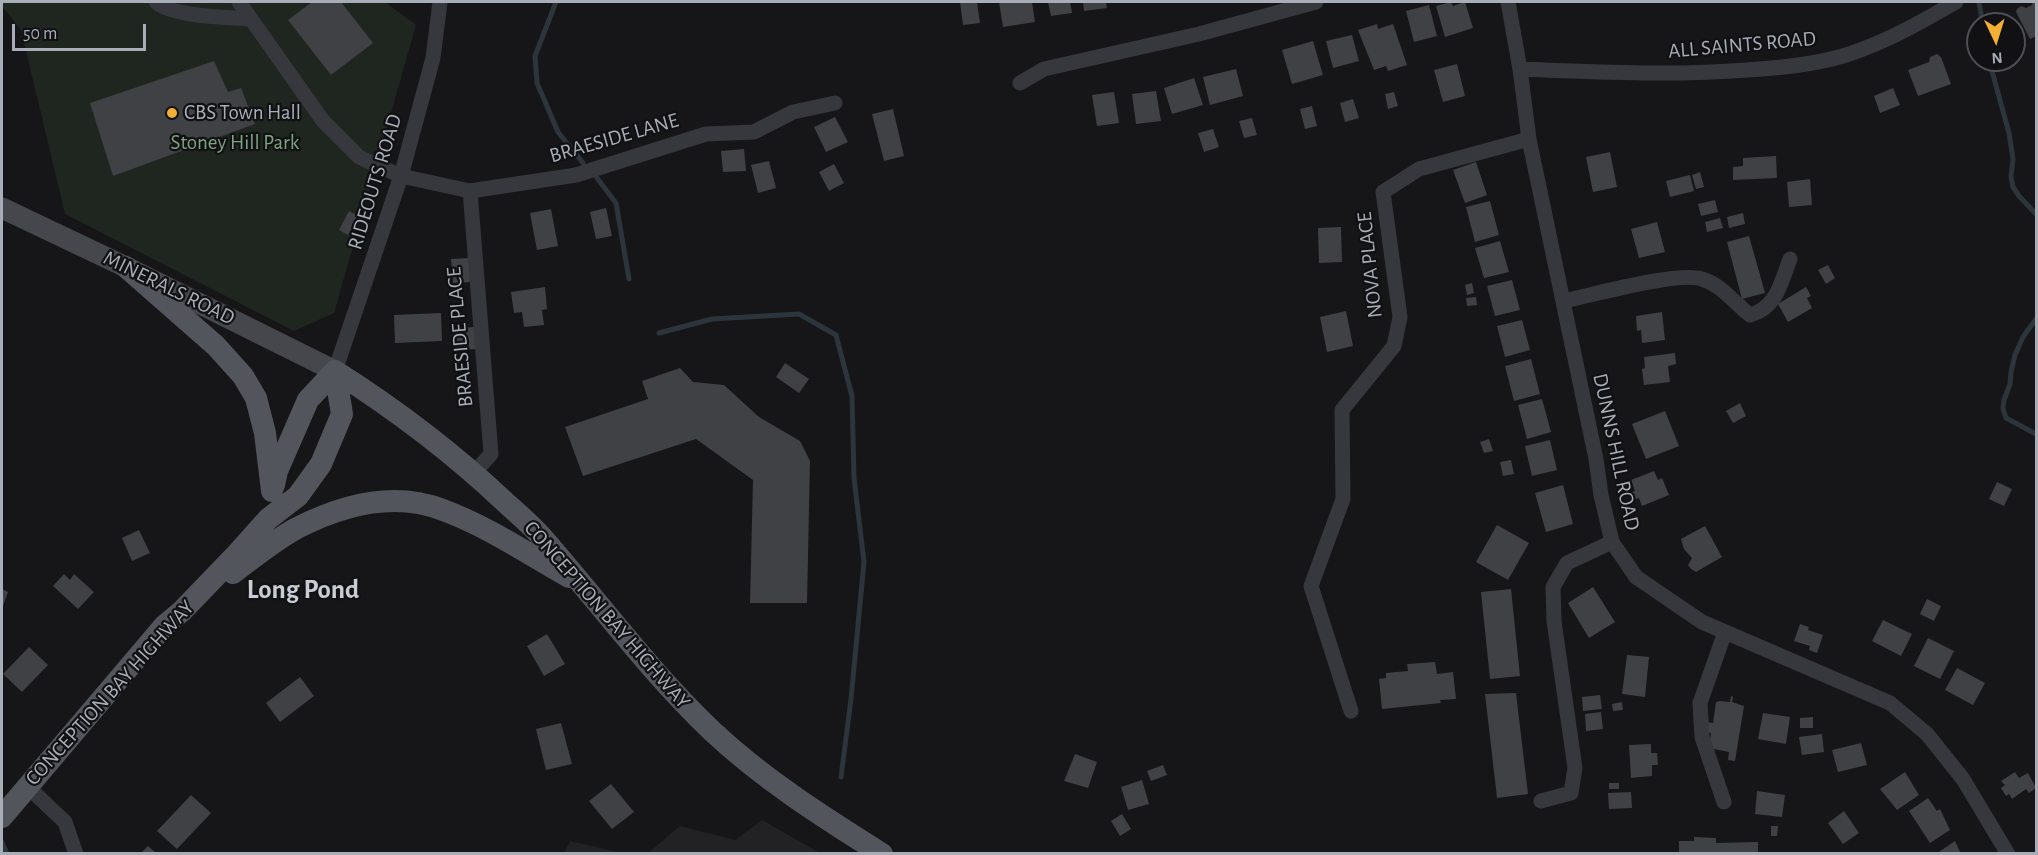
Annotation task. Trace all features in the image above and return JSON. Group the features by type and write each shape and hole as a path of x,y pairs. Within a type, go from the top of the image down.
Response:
{"main road":[{"path":"126,267 216,346 243,376 256,398 265,433 272,491"},
{"name":"CONCEPTION BAY HIGHWAY","path":"335,371 377,398 474,473 539,534 642,658 714,733 757,769 808,806 882,854"},
{"name":"CONCEPTION BAY HIGHWAY","path":"2,816 164,626 182,611 268,519 298,496 321,464 342,414 335,371"},
{"path":"268,519 277,471 308,400 335,371"},
{"path":"182,611 296,529 328,514 357,505 387,501 417,502 462,517 579,582"}],"street":[{"path":"156,2 179,12 250,19"},
{"name":"BRAESIDE LANE","path":"239,2 323,121 359,157 401,176 470,191 576,175 706,134 754,132 793,112 835,103"},
{"name":"RIDEOUTS ROAD","path":"335,371 401,176 433,58 440,2"},
{"path":"1020,83 1044,69 1199,34 1316,2"},
{"name":"DUNNS HILL ROAD","path":"1508,2 1529,139 1612,542 1636,577 1702,622 1890,702 1927,734 1963,779 2008,854"},
{"name":"ALL SAINTS ROAD","path":"1520,69 1700,74 1813,62 1845,55 1883,41 1956,2"},
{"name":"NOVA PLACE","path":"1352,711 1311,586 1343,499 1342,410 1394,346 1400,316 1383,192 1419,169 1529,139"},
{"name":"BRAESIDE PLACE","path":"470,191 491,454 474,473"},
{"name":"MINERALS ROAD","path":"2,208 335,371"},
{"path":"1564,301 1674,278 1701,278 1726,291 1738,306 1750,315 1761,312 1774,300 1790,259"},
{"path":"1541,801 1571,793 1575,768 1554,621 1553,587 1567,563 1612,542"},
{"path":"1724,802 1702,737 1700,703 1725,632"},
{"path":"23,790 65,822 76,854"}],"shaded area":[{"path":"762,820 820,853 648,853 680,826 735,840"},
{"path":"570,841 622,853 564,853"}],"green space":[{"name":"Stoney Hill Park","path":"2,2 385,2 416,25 334,313 294,331 65,214 21,30 2,6"}],"building":[{"path":"312,2 341,2 373,43 331,75 288,20"},
{"path":"960,2 977,2 980,23 963,25"},
{"path":"999,2 1032,2 1035,22 1003,27"},
{"path":"1048,2 1070,2 1072,13 1051,16"},
{"path":"1083,2 1106,2 1107,8 1084,11"},
{"path":"1451,2 1453,6 1465,2 1473,28 1445,37 1436,6"},
{"path":"2036,2 2036,36 2030,39 2026,31 2026,12 2016,12 2021,6 2026,8"},
{"path":"1429,5 1437,36 1414,42 1406,11"},
{"path":"1377,24 1378,29 1393,24 1407,65 1388,71 1386,66 1374,70 1358,30"},
{"path":"1352,35 1359,61 1333,68 1326,41"},
{"path":"1313,41 1323,75 1292,84 1282,50"},
{"path":"1937,54 1941,57 1951,84 1918,96 1908,70 1929,62 1930,57"},
{"name":"CBS Town Hall","path":"214,61 228,92 241,88 255,124 113,176 90,103"},
{"path":"1457,64 1465,96 1443,102 1434,70"},
{"path":"1236,69 1243,96 1210,105 1203,77"},
{"path":"1194,78 1203,105 1172,114 1164,88"},
{"path":"1893,88 1900,105 1880,113 1874,96"},
{"path":"1156,91 1161,121 1136,124 1132,94"},
{"path":"1114,92 1119,123 1097,126 1092,95"},
{"path":"1394,92 1398,106 1388,109 1385,94"},
{"path":"1353,99 1359,118 1345,122 1340,103"},
{"path":"1312,106 1317,126 1305,129 1300,109"},
{"path":"893,109 904,156 884,161 872,114"},
{"path":"835,117 848,142 826,152 814,127"},
{"path":"1252,118 1257,135 1244,138 1239,121"},
{"path":"1213,129 1219,147 1204,152 1198,133"},
{"path":"744,149 746,171 723,172 721,151"},
{"path":"1610,152 1617,187 1593,192 1586,157"},
{"path":"1776,156 1777,178 1733,180 1733,167 1743,166 1743,158"},
{"path":"769,161 776,188 758,193 751,165"},
{"path":"1476,162 1487,195 1465,203 1453,170"},
{"path":"834,164 844,183 829,191 819,172"},
{"path":"1700,172 1704,187 1696,189 1692,175"},
{"path":"1690,175 1694,191 1670,197 1666,181"},
{"path":"1810,179 1812,205 1789,207 1787,182"},
{"path":"1715,200 1718,212 1701,216 1698,204"},
{"path":"1490,201 1499,235 1475,242 1466,207"},
{"path":"606,208 612,236 596,239 590,212"},
{"path":"551,209 558,246 537,250 530,213"},
{"path":"349,211 358,216 348,235 339,230"},
{"path":"1743,213 1745,224 1729,228 1727,217"},
{"path":"1720,218 1723,228 1707,232 1705,222"},
{"path":"1657,222 1665,252 1639,258 1631,229"},
{"path":"1341,227 1342,262 1319,263 1318,228"},
{"path":"1749,236 1765,293 1742,299 1727,242"},
{"path":"1500,241 1509,272 1484,278 1475,248"},
{"path":"469,258 471,282 453,283 451,259"},
{"path":"1828,265 1835,278 1826,284 1818,270"},
{"path":"1512,280 1520,310 1495,316 1487,286"},
{"path":"1472,283 1474,293 1467,295 1465,285"},
{"path":"545,287 547,309 542,310 544,325 524,327 522,312 514,313 511,292"},
{"path":"1806,287 1811,296 1807,298 1812,308 1788,322 1778,304"},
{"path":"1476,297 1477,305 1467,306 1466,298"},
{"path":"1346,311 1353,346 1327,352 1320,317"},
{"path":"1662,312 1665,340 1642,343 1641,330 1637,331 1636,316"},
{"path":"441,313 442,341 395,343 394,315"},
{"path":"1522,320 1530,350 1505,357 1497,326"},
{"path":"476,327 478,349 457,350 456,328"},
{"path":"1675,353 1676,364 1668,366 1670,382 1644,385 1642,369 1645,368 1644,357"},
{"path":"1531,359 1540,394 1514,401 1505,366"},
{"path":"785,363 809,379 799,393 776,377"},
{"path":"680,368 693,382 724,385 759,417 800,441 810,461 807,603 750,603 753,480 696,439 583,476 565,427 648,399 642,381"},
{"path":"1542,399 1551,432 1527,439 1518,405"},
{"path":"1740,403 1746,416 1733,423 1726,411"},
{"path":"1665,411 1679,446 1646,459 1632,424"},
{"path":"1489,439 1493,451 1484,453 1480,442"},
{"path":"1550,440 1557,470 1532,476 1525,446"},
{"path":"1511,460 1514,474 1503,476 1500,462"},
{"path":"1654,471 1658,480 1662,478 1669,495 1642,506 1639,498 1636,499 1632,492 1635,491 1631,480"},
{"path":"1997,482 2012,489 2004,506 1989,499"},
{"path":"1563,485 1573,524 1546,532 1535,493"},
{"path":"1497,525 1529,543 1508,580 1476,562"},
{"path":"1705,526 1722,557 1696,572 1688,565 1692,558 1684,549 1681,539"},
{"path":"139,530 150,553 132,561 122,538"},
{"path":"64,574 70,580 74,574 94,592 78,609 53,586"},
{"path":"1593,587 1615,622 1589,638 1568,603"},
{"path":"2,589 8,592 2,609"},
{"path":"1511,589 1520,676 1490,679 1481,592"},
{"path":"1927,599 1941,606 1934,621 1920,614"},
{"path":"1883,620 1912,634 1901,656 1872,641"},
{"path":"1800,624 1809,627 1808,630 1823,635 1817,653 1809,650 1810,646 1794,641"},
{"path":"547,634 565,664 544,676 527,646"},
{"path":"1928,638 1954,651 1940,679 1914,666"},
{"path":"29,647 48,665 22,692 3,674"},
{"path":"1627,655 1649,657 1645,697 1622,694"},
{"path":"1435,662 1437,674 1453,672 1456,699 1440,700 1441,703 1382,709 1379,679 1386,678 1386,673 1408,671 1407,664"},
{"path":"1957,668 1985,683 1973,705 1945,690"},
{"path":"300,677 314,696 280,722 266,703"},
{"path":"1516,693 1528,794 1497,798 1485,694"},
{"path":"1600,695 1602,709 1583,711 1582,697"},
{"path":"1731,696 1733,697 1732,702 1744,706 1735,761 1728,760 1729,752 1709,748 1711,733 1702,731 1704,722 1713,723 1716,702 1730,702"},
{"path":"1622,702 1623,710 1613,711 1612,704"},
{"path":"1601,712 1603,729 1586,731 1585,714"},
{"path":"1763,713 1790,717 1786,744 1758,739"},
{"path":"1813,717 1813,728 1800,728 1800,718"},
{"path":"561,723 572,764 546,770 536,729"},
{"path":"1822,734 1824,752 1802,755 1799,737"},
{"path":"1861,743 1867,765 1838,772 1832,750"},
{"path":"1651,744 1651,753 1657,753 1658,765 1652,765 1652,776 1631,778 1629,745"},
{"path":"1075,754 1097,762 1088,788 1064,781"},
{"path":"1163,765 1167,775 1151,781 1147,771"},
{"path":"1905,772 1919,795 1897,810 1880,789"},
{"path":"2015,772 2019,778 2028,773 2036,788 2029,793 2026,789 2012,799 2009,794 2006,796 2001,788 2005,785 2001,781"},
{"path":"1142,780 1149,804 1128,810 1121,787"},
{"path":"1609,783 1619,783 1619,789 1609,789"},
{"path":"611,784 634,812 612,829 589,801"},
{"path":"1757,791 1785,795 1782,817 1755,814"},
{"path":"1631,792 1632,808 1609,809 1608,793"},
{"path":"191,795 211,813 177,849 157,831"},
{"path":"1928,798 1937,811 1940,809 1950,830 1930,843 1909,811"},
{"path":"1844,811 1859,833 1843,844 1828,823"},
{"path":"1122,814 1131,829 1120,836 1111,821"},
{"path":"1771,826 1778,826 1777,836 1771,836"},
{"path":"1694,837 1716,838 1716,843 1758,842 1758,854 1679,854 1679,841 1694,841"},
{"path":"1955,841 1961,854 1936,854"},
{"path":"148,846 157,854 140,854"}],"waterway":[{"path":"556,2 535,56 537,83 558,132 583,163"},
{"path":"1979,3 1981,12"},
{"path":"1992,72 2009,133 2013,159 2011,177 2013,187 2036,214"},
{"path":"597,178 616,203 629,279"},
{"path":"659,333 712,319 799,314 836,335 852,396 854,478 864,562 841,777"},
{"path":"2036,319 2023,337 2015,355 2003,409 2006,418 2036,434"},
{"path":"2,842 7,854"}],"place":[{"name":"CBS Town Hall","path":"172,113"}],"district":[{"name":"Long Pond","path":"303,590"}]}
